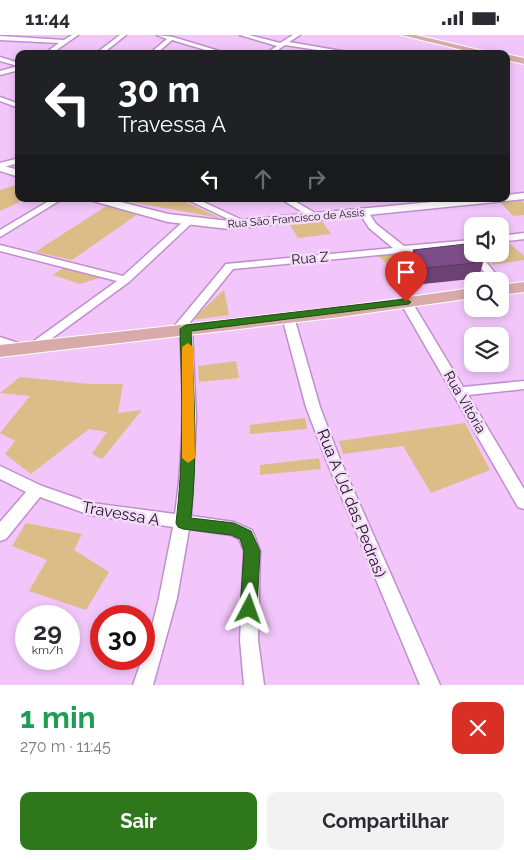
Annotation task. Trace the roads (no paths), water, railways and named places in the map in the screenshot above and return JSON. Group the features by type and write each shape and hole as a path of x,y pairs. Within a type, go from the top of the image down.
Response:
{"main road":[{"path":"405,35 474,50"},
{"path":"510,58 524,61"},
{"path":"509,287 524,287"},
{"path":"0,351 464,294"}],"street":[{"path":"53,50 75,35"},
{"path":"103,50 124,35"},
{"path":"160,35 213,50"},
{"path":"243,35 282,44 326,50"},
{"path":"274,50 297,35"},
{"path":"0,38 64,42"},
{"path":"157,50 171,38"},
{"path":"0,59 15,65"},
{"path":"0,73 15,67"},
{"path":"0,99 15,105"},
{"path":"0,107 15,105"},
{"path":"1,168 15,162"},
{"path":"1,168 15,173"},
{"path":"510,198 524,196"},
{"path":"0,234 53,202"},
{"name":"Rua São Francisco de Assis","path":"113,202 189,221 246,224 466,202"},
{"path":"197,202 246,224"},
{"path":"290,202 316,217"},
{"path":"364,212 372,226 402,250"},
{"path":"0,341 27,347 125,280 189,221"},
{"path":"509,238 524,236"},
{"name":"Rua Z","path":"182,329 230,266 464,246"},
{"path":"0,248 125,280"},
{"name":"Rua Vitória","path":"406,302 524,503"},
{"name":"Rua A (Jd das Pedras)","path":"288,317 313,407 334,462 430,685"},
{"path":"143,685 160,635 183,523 188,480 189,404 182,329"},
{"path":"459,392 524,385"},
{"name":"Travessa A","path":"0,472 37,490 90,509 234,529 246,535 252,551 249,609 254,685"},
{"path":"0,534 37,490"}]}
